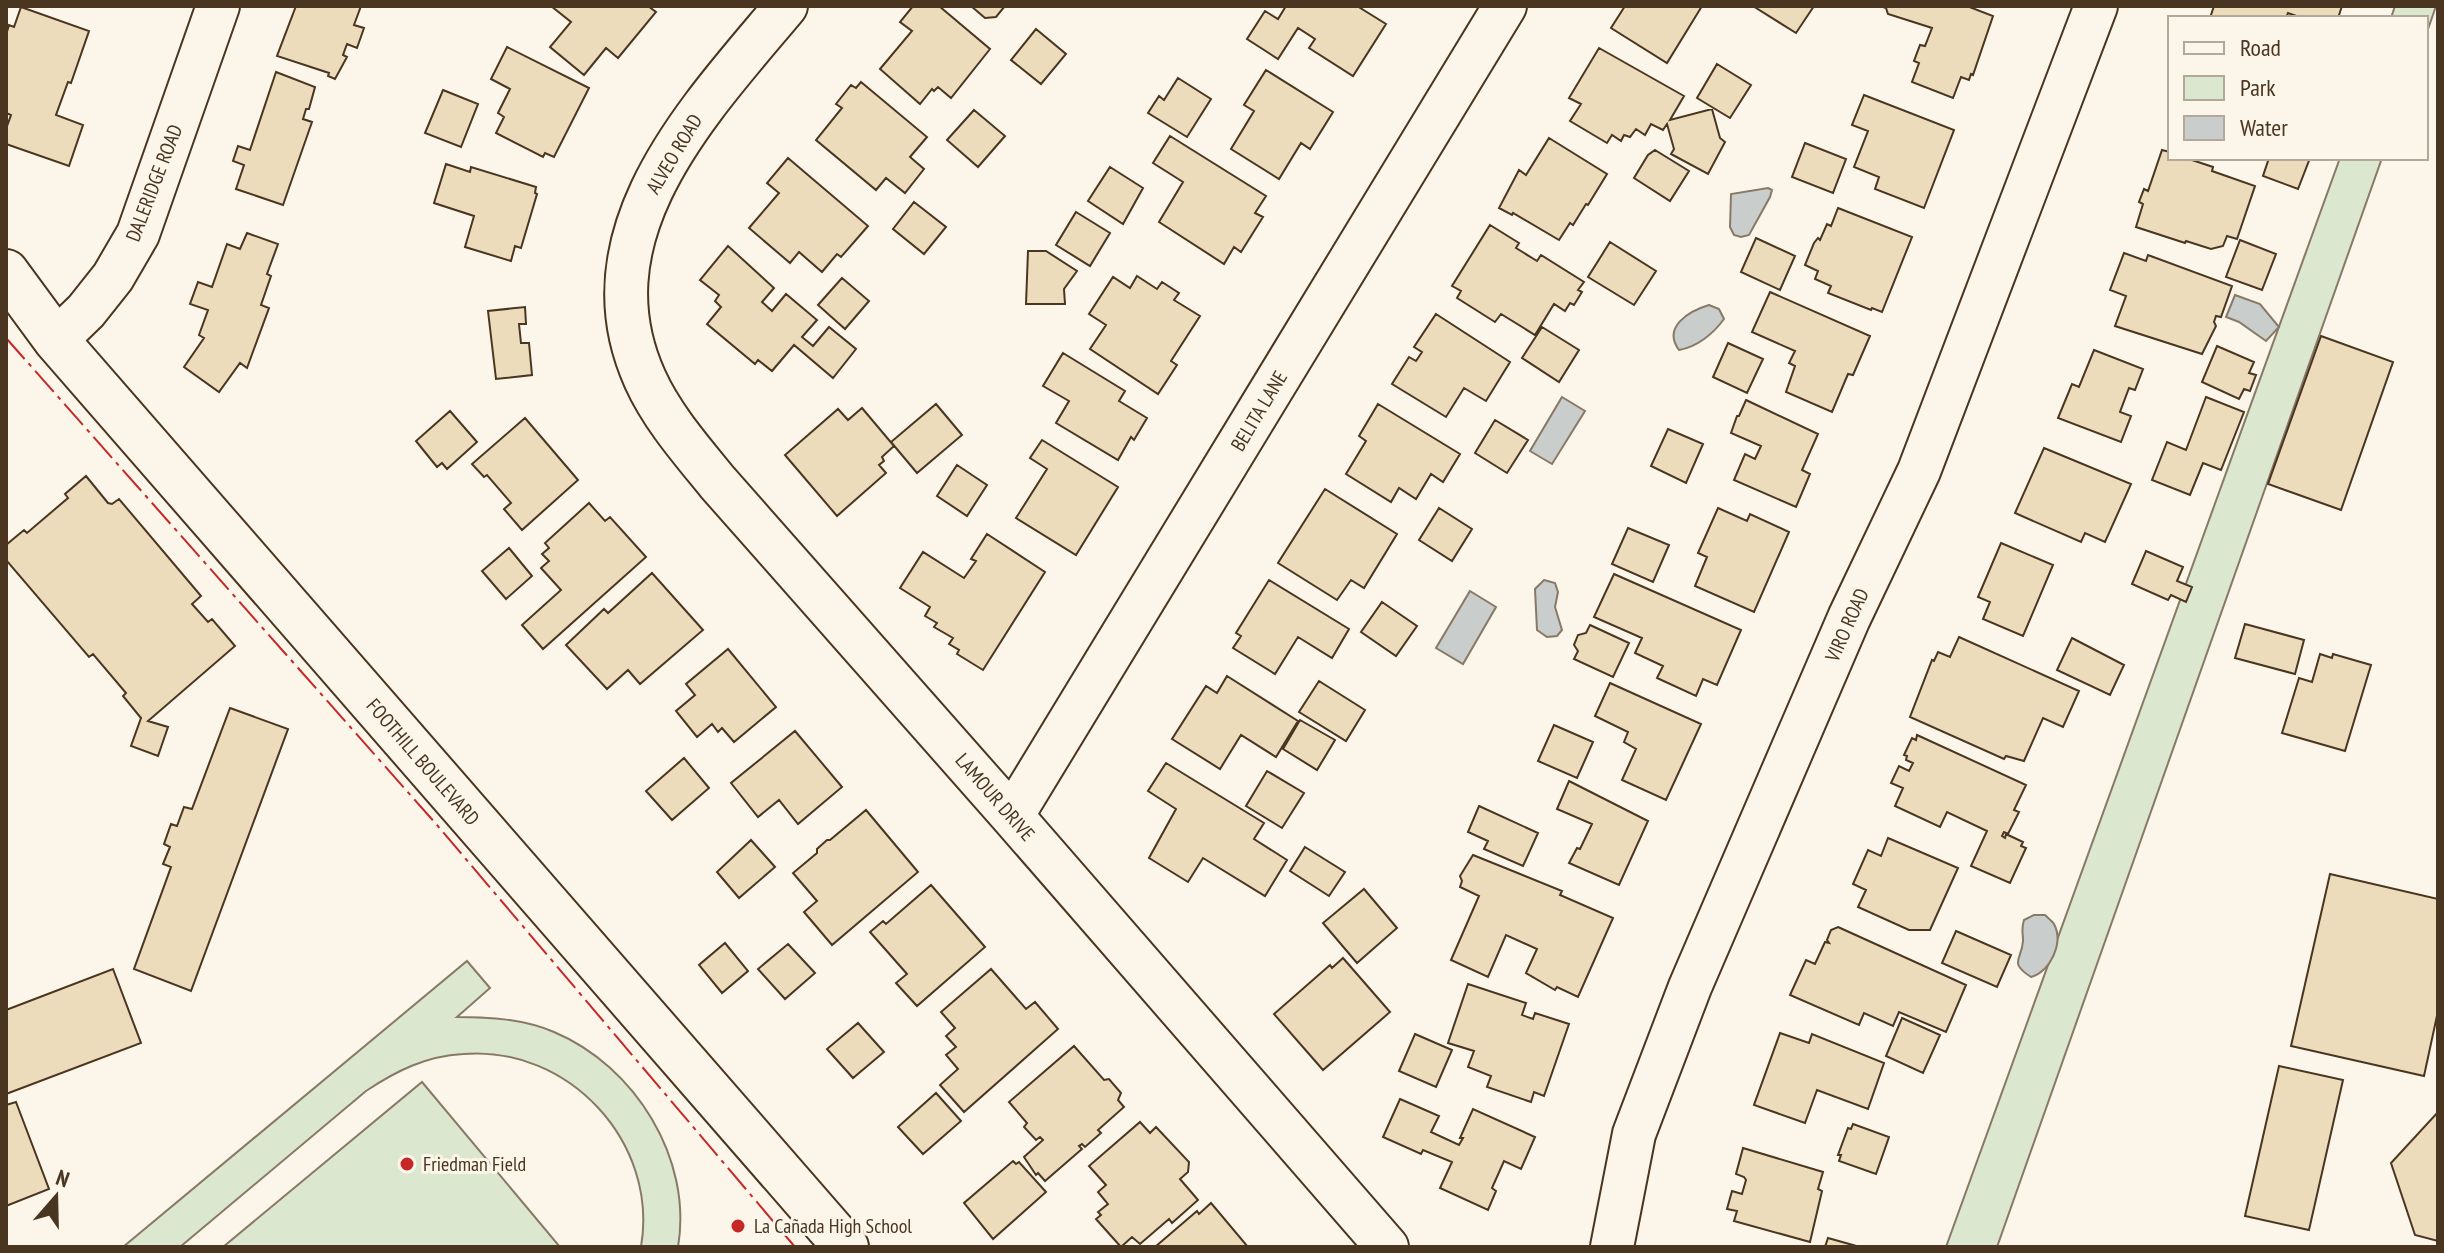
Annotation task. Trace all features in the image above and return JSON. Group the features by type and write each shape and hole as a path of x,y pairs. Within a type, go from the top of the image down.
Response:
{"main road":[{"name":"FOOTHILL BOULEVARD","path":"6,272 56,340 846,1247"}],"street":[{"name":"DALERIDGE ROAD","path":"56,340 86,311 113,277 138,234 218,6"},
{"name":"ALVEO ROAD","path":"629,330 629,261 636,224 658,175 698,111 786,6"},
{"name":"BELITA LANE","path":"1012,816 1505,6"},
{"name":"VIRO ROAD","path":"1612,1247 1634,1134 1684,1002 1849,618 1919,471 2096,6"},
{"name":"LAMOUR DRIVE","path":"629,330 645,380 675,429 701,462 1387,1247"}],"green space":[{"path":"2395,6 2436,6 2428,29 2428,16 2392,16"},
{"path":"2339,160 2381,160 1997,1247 1946,1247"},
{"path":"467,961 490,988 457,1017 506,1020 554,1032 583,1047 610,1068 633,1092 652,1119 667,1149 676,1181 680,1214 678,1247 641,1247 643,1208 636,1171 620,1137 598,1108 570,1083 538,1066 502,1055 463,1054 412,1066 366,1091 180,1247 123,1247"},
{"name":"Friedman Field","path":"422,1082 560,1247 223,1247"}],"water":[{"path":"1772,190 1770,197 1749,235 1734,235 1730,227 1731,194"},
{"path":"2235,295 2260,304 2279,327 2266,341 2239,322 2226,317"},
{"path":"1709,305 1719,309 1724,319 1704,339 1679,350 1674,334 1680,321 1693,311"},
{"path":"1562,397 1585,411 1552,464 1530,451"},
{"path":"1544,580 1555,583 1558,592 1555,607 1562,630 1557,636 1547,637 1537,630 1535,589"},
{"path":"1470,591 1496,607 1463,664 1436,648"},
{"path":"2034,915 2045,915 2054,924 2057,940 2049,963 2031,977 2020,968 2018,960 2024,920"}],"building":[{"path":"296,6 361,6 354,25 364,28 357,48 347,44 343,55 347,57 335,79 328,76 329,73 277,56"},
{"path":"551,6 648,6 656,12 618,58 606,48 584,75 550,47 571,22"},
{"path":"913,6 939,6 990,49 951,98 938,87 934,91 932,89 920,104 880,69 912,31 900,22"},
{"path":"971,6 1005,6 996,17 985,18"},
{"path":"1286,6 1357,6 1386,24 1353,76 1309,48 1315,39 1298,28 1278,59 1247,39 1265,11 1278,19"},
{"path":"1625,6 1702,6 1667,63 1611,28"},
{"path":"1753,6 1814,6 1796,33"},
{"path":"1880,6 1967,6 1993,16 1973,75 1969,80 1961,77 1953,98 1912,82 1919,63 1914,61 1920,45 1925,46 1932,28 1888,14 1886,8"},
{"path":"2214,6 2342,6 2339,16 2296,16 2288,13 2287,16 2211,16"},
{"path":"21,7 89,31 56,115 83,125 69,166 6,144 6,129 11,115 6,113 6,35 9,25 14,27"},
{"path":"1036,29 1066,54 1041,84 1011,60"},
{"path":"507,47 589,88 554,157 545,153 543,157 496,133 504,117 498,113 510,89 491,79"},
{"path":"1599,48 1684,96 1670,120 1712,109 1720,138 1725,142 1708,174 1671,154 1674,149 1667,124 1663,130 1651,124 1645,135 1636,129 1630,137 1624,135 1621,141 1612,135 1607,143 1570,121 1581,104 1569,98"},
{"path":"1717,64 1751,85 1730,118 1697,98"},
{"path":"1266,70 1333,112 1310,149 1301,143 1279,179 1231,149 1254,111 1244,105"},
{"path":"276,72 315,87 303,119 312,122 283,205 236,189 244,165 233,161 238,146 250,150"},
{"path":"1178,78 1211,99 1187,137 1148,113 1159,96 1164,100"},
{"path":"861,82 927,137 910,157 924,169 905,193 886,178 876,190 816,140 842,108 836,104 851,85 856,88"},
{"path":"443,90 478,104 461,147 425,133"},
{"path":"1864,95 1954,130 1924,208 1875,189 1879,177 1854,167 1868,131 1852,125"},
{"path":"974,110 1005,136 978,167 947,140"},
{"path":"1170,136 1266,196 1255,213 1263,217 1241,252 1234,247 1224,264 1159,222 1183,182 1153,163"},
{"path":"1549,138 1607,174 1588,205 1559,240 1499,208 1519,170 1526,175"},
{"path":"1805,143 1846,159 1833,193 1792,177"},
{"path":"1655,150 1689,171 1670,201 1634,178 1648,155"},
{"path":"2162,150 2168,152 2168,160 2192,160 2213,167 2212,171 2255,186 2237,239 2227,236 2223,246 2211,249 2136,227 2143,204 2139,202 2144,189 2148,191"},
{"path":"788,158 868,226 841,257 837,254 822,272 799,252 790,263 749,228 779,193 767,183"},
{"path":"2268,160 2309,160 2298,189 2263,176"},
{"path":"446,164 470,172 471,167 536,187 537,194 521,248 515,246 511,261 465,247 474,216 434,203"},
{"path":"1110,167 1143,188 1123,224 1088,201"},
{"path":"914,202 946,227 924,254 893,229"},
{"path":"1838,208 1912,237 1882,312 1828,293 1831,286 1815,279 1818,271 1805,265 1814,243 1818,238 1820,240 1827,224 1831,226"},
{"path":"1076,212 1110,233 1090,266 1056,245"},
{"path":"1490,225 1519,243 1516,248 1537,261 1541,255 1584,282 1574,305 1570,303 1565,311 1554,304 1535,335 1501,314 1495,322 1457,298 1461,291 1452,286"},
{"path":"247,233 278,244 267,274 271,276 261,305 269,308 247,368 240,363 219,392 184,367 204,338 199,335 208,310 190,304 198,282 212,287 227,244 240,249"},
{"path":"1756,238 1795,256 1780,290 1741,272"},
{"path":"2240,240 2276,254 2262,290 2226,277"},
{"path":"1610,242 1656,271 1634,305 1588,277"},
{"path":"728,246 774,288 762,302 772,311 786,294 817,320 802,337 813,346 829,327 856,349 833,378 794,345 772,371 758,360 755,364 707,324 721,307 715,301 719,295 700,280"},
{"path":"1028,251 1046,251 1077,271 1064,289 1065,304 1026,304"},
{"path":"2124,253 2146,261 2148,255 2232,286 2221,317 2216,316 2216,326 2202,354 2115,326 2126,296 2110,290"},
{"path":"1137,276 1157,289 1162,282 1179,293 1174,300 1200,316 1171,361 1177,365 1158,394 1090,349 1106,325 1089,314 1113,277 1130,288"},
{"path":"842,278 869,301 845,329 818,305"},
{"path":"1770,292 1870,336 1853,375 1848,374 1832,412 1786,392 1795,366 1789,363 1795,351 1752,332"},
{"path":"525,307 526,324 519,324 521,343 529,343 532,375 496,379 488,311"},
{"path":"1436,314 1510,362 1486,401 1464,388 1446,417 1392,384 1409,357 1416,361 1422,352 1414,347"},
{"path":"1542,327 1579,350 1559,382 1522,358"},
{"path":"2321,336 2393,362 2341,510 2268,484"},
{"path":"1728,343 1763,359 1747,393 1713,377"},
{"path":"2217,346 2254,362 2249,373 2256,375 2250,391 2244,389 2239,399 2202,382"},
{"path":"2094,350 2143,369 2135,390 2129,388 2120,412 2131,416 2121,442 2058,418 2072,384 2079,387"},
{"path":"1063,353 1125,391 1119,401 1147,418 1118,460 1056,423 1069,401 1043,386"},
{"path":"2206,397 2244,412 2221,470 2203,463 2190,495 2152,480 2167,442 2186,450"},
{"path":"1746,400 1818,434 1802,470 1810,474 1796,507 1734,480 1745,454 1755,459 1761,446 1731,433"},
{"path":"936,404 962,435 917,473 891,442"},
{"path":"1378,404 1460,454 1443,482 1431,474 1416,499 1399,488 1391,502 1346,474 1366,441 1359,436"},
{"path":"862,408 894,446 882,457 884,461 879,465 886,473 837,516 785,455 838,409 848,420"},
{"path":"450,411 477,442 447,469 442,463 437,467 416,441"},
{"path":"525,418 578,480 522,530 504,509 511,503 487,475 484,477 472,464"},
{"path":"1495,420 1528,440 1507,473 1475,453"},
{"path":"1668,429 1703,444 1686,483 1651,466"},
{"path":"1042,440 1118,487 1076,555 1016,518 1047,469 1030,458"},
{"path":"2044,448 2131,484 2105,542 2085,533 2081,542 2015,513"},
{"path":"957,465 987,485 967,516 937,496"},
{"path":"86,476 108,503 119,499 201,596 192,604 208,622 212,619 235,646 148,721 168,727 158,756 131,746 141,718 123,696 126,693 93,654 89,657 6,560 6,545 24,530 27,533 68,498 65,494"},
{"path":"1325,489 1397,534 1364,588 1351,580 1337,600 1278,563"},
{"path":"589,503 605,521 610,517 646,557 543,649 522,625 561,590 541,568 549,561 542,554 549,548 545,543"},
{"path":"1439,508 1472,529 1452,561 1419,540"},
{"path":"1718,508 1747,521 1750,514 1789,532 1754,612 1695,586 1707,557 1698,553"},
{"path":"1628,528 1669,545 1653,582 1612,564"},
{"path":"987,534 1045,572 983,670 957,654 959,650 949,644 953,638 934,627 937,623 925,616 930,607 900,588 923,552 964,578 976,561 971,559"},
{"path":"2001,543 2053,565 2023,636 1983,619 1990,602 1978,597"},
{"path":"509,548 532,576 506,599 482,571"},
{"path":"2146,551 2183,567 2177,581 2192,587 2186,602 2171,595 2168,600 2132,584"},
{"path":"652,573 703,630 640,684 628,670 607,689 566,645 604,609 608,613"},
{"path":"1614,574 1741,630 1717,685 1703,679 1696,696 1657,678 1663,666 1635,653 1642,638 1594,617"},
{"path":"1269,580 1349,629 1332,658 1298,637 1275,674 1233,648 1241,636 1236,633"},
{"path":"1382,602 1417,626 1396,656 1361,632"},
{"path":"2245,624 2304,640 2295,674 2235,658"},
{"path":"1590,625 1629,643 1613,677 1574,659 1578,651 1574,645 1578,635 1586,633"},
{"path":"1959,637 2079,691 2063,727 2043,718 2024,761 2006,756 2004,759 1910,717 1932,660 1938,652 1950,657"},
{"path":"2072,638 2124,665 2110,695 2057,670"},
{"path":"728,649 776,707 734,742 722,728 718,732 712,724 697,737 676,711 695,695 686,684"},
{"path":"2320,654 2332,658 2333,654 2371,665 2345,751 2282,733 2299,678 2312,682"},
{"path":"1227,676 1298,721 1276,757 1241,735 1220,769 1172,739 1206,686 1217,693"},
{"path":"1319,681 1365,710 1346,741 1299,712"},
{"path":"1610,683 1701,724 1666,800 1622,780 1636,749 1624,742 1628,732 1595,716"},
{"path":"230,708 288,729 191,991 134,969 171,867 163,864 170,847 164,844 171,824 177,826 184,807 192,809"},
{"path":"1300,720 1335,740 1317,770 1283,749"},
{"path":"1554,725 1593,742 1577,778 1538,761"},
{"path":"795,731 842,787 798,824 779,800 758,817 731,783"},
{"path":"1917,735 2026,785 2014,810 2019,812 2008,834 2004,832 2002,836 2005,838 2006,834 2023,842 2021,846 2026,848 2010,883 1971,866 1987,831 1947,812 1940,827 1895,806 1903,788 1891,783 1899,766 1909,771 1913,763 1906,760 1907,756 1904,755 1912,738 1916,740"},
{"path":"684,758 709,788 672,820 646,791"},
{"path":"1166,763 1264,823 1254,839 1287,860 1265,896 1203,858 1188,882 1149,858 1176,809 1148,791"},
{"path":"1267,771 1304,793 1282,828 1246,806"},
{"path":"1569,781 1648,821 1619,885 1569,863 1592,824 1557,809"},
{"path":"1479,806 1538,833 1523,866 1484,849 1488,841 1468,832"},
{"path":"866,810 918,872 832,945 804,912 817,901 793,873 827,840"},
{"path":"1888,838 1958,868 1930,930 1909,930 1858,907 1866,890 1853,884 1868,850 1881,856"},
{"path":"751,840 775,867 739,898 717,872"},
{"path":"1305,847 1345,872 1329,896 1290,871"},
{"path":"1473,855 1562,891 1560,895 1613,918 1578,997 1557,987 1555,990 1526,973 1537,949 1506,935 1488,977 1451,960 1479,896 1460,887 1460,876"},
{"path":"2330,874 2438,899 2438,1011 2424,1076 2291,1046"},
{"path":"931,885 985,947 917,1006 896,983 907,974 870,932 883,921 886,924"},
{"path":"1364,889 1397,928 1357,963 1323,923"},
{"path":"1838,927 1966,985 1946,1032 1899,1012 1893,1026 1864,1013 1859,1025 1790,995 1806,960 1815,964 1825,942 1829,943 1827,940 1831,930"},
{"path":"1956,931 2011,955 1997,987 1942,963"},
{"path":"725,943 748,971 722,993 699,965"},
{"path":"788,944 815,973 785,999 758,969"},
{"path":"1343,958 1390,1012 1323,1070 1274,1014 1330,965 1332,968"},
{"path":"113,969 141,1043 6,1094 6,1010"},
{"path":"991,969 1026,1009 1035,1002 1058,1029 964,1112 940,1085 958,1069 946,1055 956,1047 946,1036 955,1028 941,1012"},
{"path":"1468,984 1526,1003 1522,1015 1533,1019 1535,1013 1569,1024 1544,1096 1534,1092 1531,1102 1487,1087 1491,1076 1468,1067 1474,1051 1448,1043"},
{"path":"1902,1018 1940,1035 1923,1073 1886,1056"},
{"path":"858,1023 884,1052 853,1078 827,1049"},
{"path":"1780,1033 1809,1043 1812,1034 1884,1063 1868,1109 1817,1090 1805,1123 1754,1105"},
{"path":"1415,1034 1452,1050 1436,1087 1399,1071"},
{"path":"1074,1046 1104,1080 1109,1079 1121,1093 1118,1100 1124,1107 1098,1130 1101,1133 1085,1147 1082,1144 1079,1146 1082,1149 1045,1181 1038,1173 1036,1175 1024,1157 1043,1140 1040,1137 1036,1140 1024,1127 1027,1123 1009,1102"},
{"path":"2279,1066 2343,1080 2309,1230 2245,1216"},
{"path":"936,1093 961,1121 923,1154 898,1127"},
{"path":"1400,1099 1439,1116 1431,1132 1459,1145 1473,1109 1535,1137 1521,1169 1504,1161 1492,1188 1496,1191 1488,1210 1440,1188 1452,1162 1423,1150 1421,1154 1383,1137"},
{"path":"16,1102 49,1189 6,1206 6,1105"},
{"path":"2438,1112 2438,1241 2415,1235 2391,1163"},
{"path":"1140,1122 1150,1133 1156,1127 1189,1162 1188,1172 1180,1179 1198,1200 1172,1223 1169,1219 1140,1244 1132,1237 1121,1247 1096,1219 1101,1215 1098,1212 1108,1204 1098,1192 1106,1185 1089,1166"},
{"path":"1853,1124 1889,1137 1876,1174 1839,1161 1841,1155 1838,1155 1848,1128 1851,1129"},
{"path":"1743,1148 1823,1172 1818,1189 1822,1191 1810,1242 1734,1221 1737,1211 1727,1209 1732,1191 1742,1194 1746,1180 1736,1174"},
{"path":"1013,1161 1016,1164 1019,1162 1046,1192 993,1239 964,1203"},
{"path":"1211,1203 1248,1247 1155,1247 1197,1211 1199,1214"},
{"path":"1828,1238 1860,1247 1825,1247"}],"power":[{"path":"6,338 437,825 795,1247"}],"place":[{"name":"Friedman Field","path":"407,1164"},
{"name":"La Cañada High School","path":"738,1226"}]}
